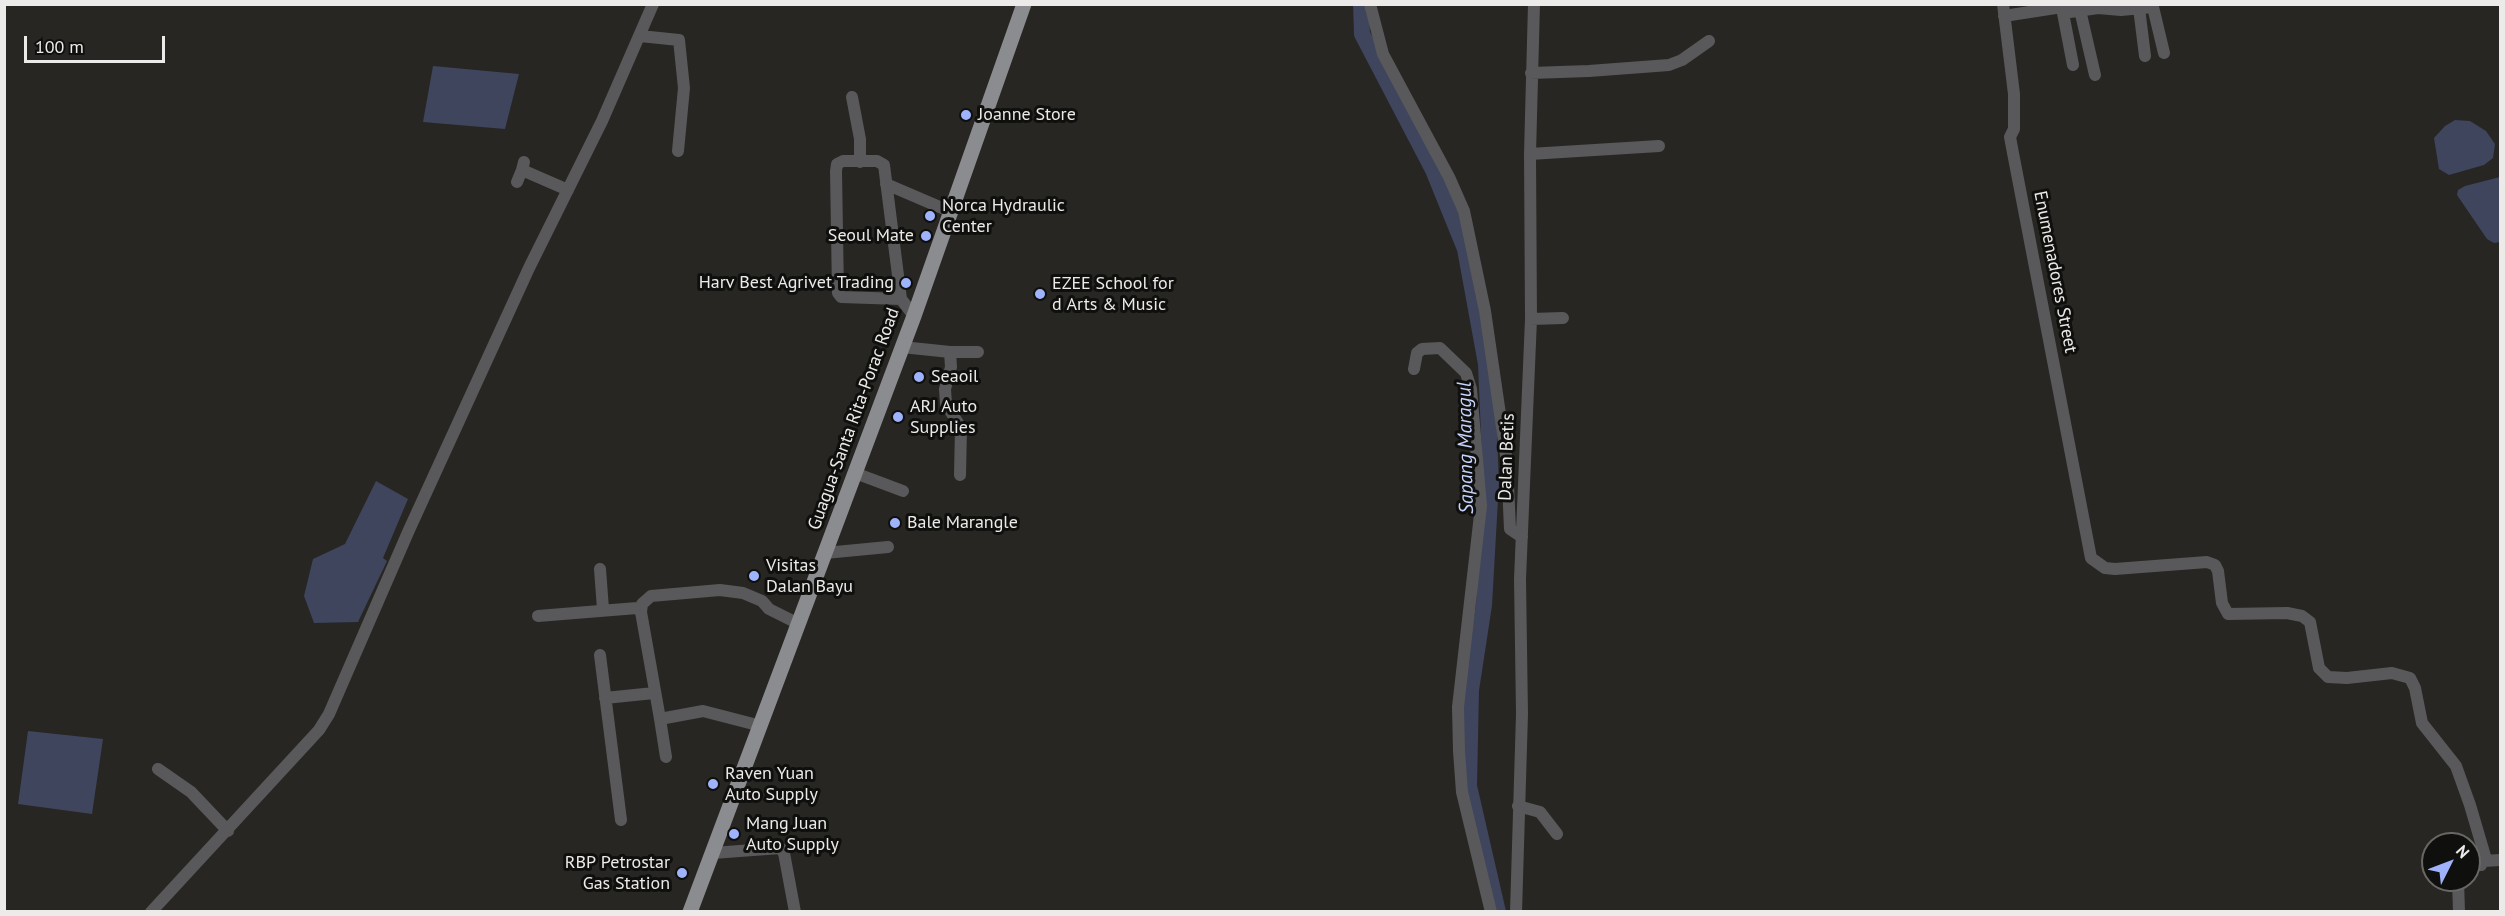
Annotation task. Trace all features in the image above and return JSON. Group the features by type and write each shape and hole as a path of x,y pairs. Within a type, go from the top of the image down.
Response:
{"main road":[{"name":"Guagua-Santa Rita-Porac Road","path":"690,912 714,854 914,316 1024,4"}],"street":[{"path":"151,912 319,730 329,714 413,520 653,4"},
{"path":"1370,4 1383,54 1464,211 1485,311 1507,462 1510,529 1522,537"},
{"name":"Dalan Betis","path":"1516,912 1522,714 1520,579 1531,319 1530,154 1534,4"},
{"path":"2062,8 2073,65"},
{"path":"2139,8 2145,56"},
{"path":"2004,10 2154,8 2164,53"},
{"name":"Enumenadores Street","path":"2004,10 2014,94 2014,129 2010,137 2091,558 2105,568 2207,562 2215,565 2218,571 2222,603 2228,614 2287,613 2302,616 2310,622 2317,662 2322,673 2328,677 2347,678 2392,673 2410,678 2415,688 2422,723 2456,766 2470,805 2484,861"},
{"path":"2080,10 2095,75"},
{"path":"640,36 679,40 684,88 678,151"},
{"path":"1532,73 1592,71 1669,64 1682,60 1708,41"},
{"path":"852,97 861,139 860,162"},
{"path":"1530,154 1659,147"},
{"path":"901,299 841,297 836,288 837,164 843,161 877,161 884,165 901,299 914,316"},
{"path":"517,182 523,166 568,190"},
{"path":"886,184 950,211"},
{"path":"1531,319 1563,318"},
{"path":"902,348 978,352"},
{"path":"1414,369 1417,353 1422,349 1440,348 1466,373 1471,389 1481,506 1458,707 1459,751 1462,792 1491,912"},
{"path":"950,352 951,367 945,390 946,405 961,428 960,475"},
{"path":"855,473 903,491"},
{"path":"825,553 888,547"},
{"path":"600,570 603,609"},
{"path":"666,757 641,612 642,604 651,596 720,590 743,593 762,601 769,609 799,624"},
{"path":"537,616 632,606 641,612"},
{"path":"600,655 621,820"},
{"path":"605,699 654,693"},
{"path":"660,719 703,711 761,726"},
{"path":"158,770 191,792 228,831"},
{"path":"1518,806 1540,812 1557,834"},
{"path":"714,854 780,848 784,854 795,912"},
{"path":"2481,865 2484,861 2500,860"},
{"path":"2458,892 2459,912"}],"water":[{"path":"433,66 519,74 505,129 423,122"},
{"path":"2455,120 2470,121 2486,131 2495,144 2493,158 2484,165 2449,175 2439,169 2434,138 2445,126"},
{"path":"2500,177 2500,242 2494,243 2487,239 2457,195 2458,190 2465,186"},
{"path":"376,481 408,499 383,558 387,561 358,622 314,623 304,596 313,559 345,544"},
{"path":"28,731 103,739 92,814 18,804"}],"waterway":[{"name":"Sapang Maragul","path":"1361,4 1362,34 1433,170 1465,249 1486,364 1491,482 1484,605 1471,690 1469,786 1498,912"}],"place":[{"name":"Joanne Store","path":"966,115"},
{"name":"Norca Hydraulic Center","path":"930,216"},
{"name":"Seoul Mate","path":"926,236"},
{"name":"Harv Best Agrivet Trading","path":"906,283"},
{"name":"EZEE School for d Arts & Music","path":"1040,294"},
{"name":"Seaoil","path":"919,377"},
{"name":"ARJ Auto Supplies","path":"898,417"},
{"name":"Bale Marangle","path":"895,523"},
{"name":"Visitas Dalan Bayu","path":"754,576"},
{"name":"Raven Yuan Auto Supply","path":"713,784"},
{"name":"Mang Juan Auto Supply","path":"734,834"},
{"name":"RBP Petrostar Gas Station","path":"682,873"}]}
